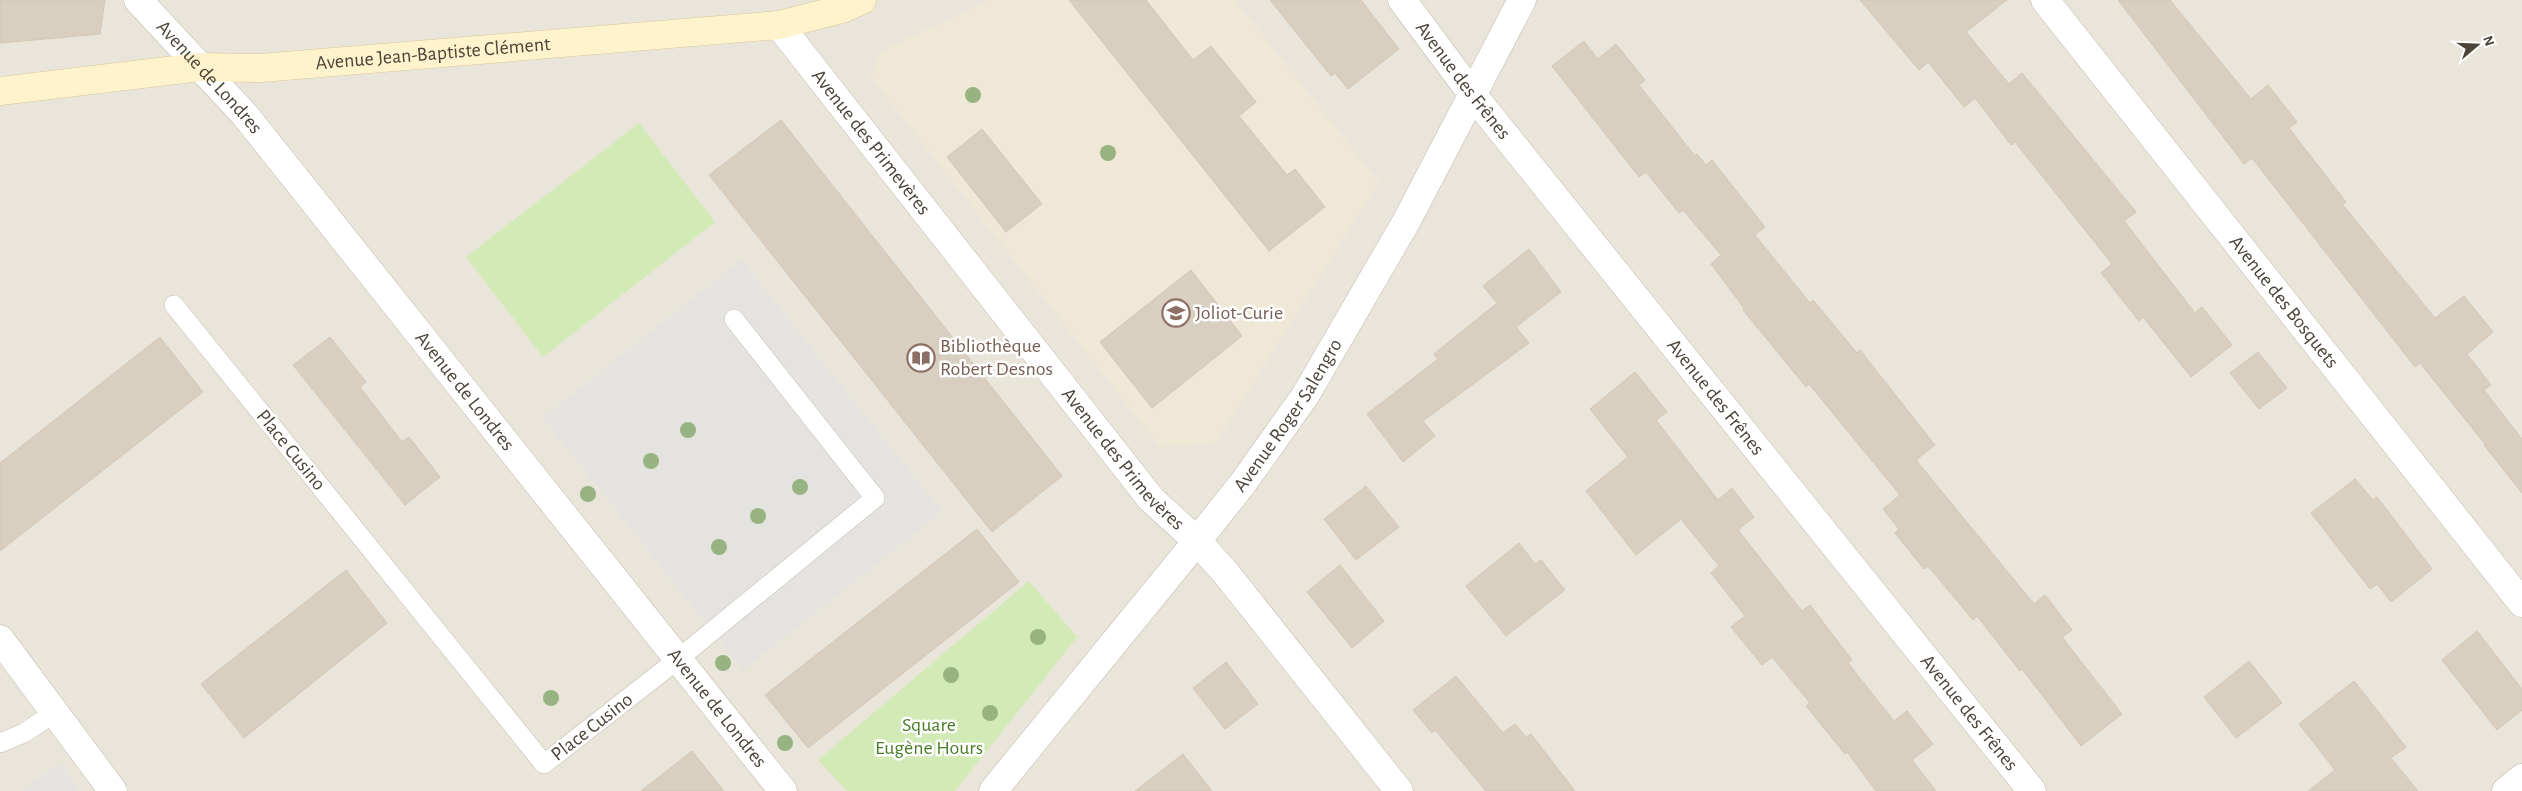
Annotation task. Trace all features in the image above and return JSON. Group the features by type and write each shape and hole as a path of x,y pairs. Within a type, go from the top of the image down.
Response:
{"main road":[{"name":"Avenue Jean-Baptiste Clément","path":"0,91 200,66 261,68 779,25 842,9 862,0"}],"street":[{"name":"Avenue de Londres","path":"138,0 245,115 782,791"},
{"name":"Avenue des Frênes","path":"1402,0 1472,94 2032,791"},
{"name":"Avenue Roger Salengro","path":"994,791 1243,483 1304,396 1406,222 1522,0"},
{"name":"Avenue des Bosquets","path":"2045,0 2522,603"},
{"name":"Avenue des Primevères","path":"779,25 1151,499 1197,541 1225,572 1399,791"},
{"path":"0,639 113,791"},
{"path":"2506,791 2522,778"}],"lane":[{"name":"Place Cusino","path":"174,305 544,764 677,660 875,498 734,320"},
{"path":"0,743 24,733 54,713"}],"shaded area":[{"path":"0,0 2522,0 2522,791 0,791"},
{"name":"Joliot-Curie","path":"989,0 1235,0 1379,182 1216,443 1160,447 872,79 879,52"},
{"path":"741,260 942,512 743,670 543,418"},
{"path":"59,763 80,791 22,791"}],"green space":[{"path":"639,123 715,222 543,357 466,257"},
{"name":"Square Eugène Hours","path":"1029,581 1077,637 955,791 847,791 818,760"}],"building":[{"path":"0,0 105,0 100,34 0,43"},
{"path":"1069,0 1146,0 1193,60 1211,46 1256,102 1239,116 1287,175 1295,169 1325,207 1269,251"},
{"path":"1270,0 1361,0 1399,49 1348,89 1335,73 1331,76"},
{"path":"1860,0 2007,0 1966,32 2009,84 2022,73 2136,212 2124,221 2195,313 2202,307 2232,345 2191,377 2143,317 2139,321 2101,273 2112,264 2015,142 2011,145 1975,98 1964,107 1928,62 1919,70"},
{"path":"2118,0 2170,0 2251,99 2268,85 2297,122 2289,128 2346,202 2343,205 2435,318 2464,296 2493,332 2467,354 2491,385 2484,390 2522,439 2522,493 2420,363 2415,367 2252,158 2244,164"},
{"path":"1584,41 1598,59 1616,44 1645,80 1639,85 1695,156 1697,154 1706,165 1712,160 1765,227 1755,235 1810,303 1813,300 1857,353 1860,350 1935,445 1916,460 2034,604 2045,595 2072,630 2062,637 2122,714 2081,746 2022,669 2020,671 1977,616 1973,620 1928,566 1924,569 1895,533 1899,529 1883,509 1900,495 1809,384 1806,387 1743,310 1744,308 1711,264 1721,255 1683,210 1679,213 1646,172 1639,177 1552,66"},
{"path":"781,120 1062,476 992,532 709,175"},
{"path":"982,129 1042,204 1006,232 947,157"},
{"path":"1529,249 1561,292 1516,327 1529,343 1423,421 1435,436 1403,462 1367,414 1438,359 1434,354 1497,303 1483,286"},
{"path":"1191,270 1242,336 1152,408 1100,342"},
{"path":"160,337 203,392 0,551 0,463"},
{"path":"330,337 366,382 360,387 402,442 409,437 440,477 405,505 293,365"},
{"path":"2258,352 2287,388 2259,409 2230,373"},
{"path":"1635,372 1667,412 1656,420 1718,500 1732,488 1754,517 1738,530 1802,611 1810,605 1852,660 1848,663 1894,721 1907,711 1933,744 1912,760 1936,791 1876,791 1847,752 1845,754 1806,706 1810,703 1772,657 1762,665 1731,627 1745,616 1711,573 1719,566 1681,519 1636,555 1586,491 1628,457 1590,409"},
{"path":"2355,479 2373,500 2377,497 2432,569 2391,602 2377,584 2370,589 2311,513"},
{"path":"1366,486 1399,527 1356,560 1324,519"},
{"path":"977,529 1019,582 808,748 765,695"},
{"path":"1519,543 1535,564 1541,560 1565,590 1506,636 1466,586"},
{"path":"1340,565 1384,621 1352,648 1307,592"},
{"path":"346,570 387,623 244,738 201,684"},
{"path":"2477,631 2522,689 2522,710 2497,730 2442,660"},
{"path":"2249,661 2282,703 2236,738 2204,697"},
{"path":"1226,662 1258,704 1225,729 1193,688"},
{"path":"1456,676 1503,733 1515,724 1526,737 1531,734 1575,791 1486,791 1435,730 1432,733 1413,710"},
{"path":"2354,681 2406,747 2391,758 2418,791 2308,791 2335,770 2299,724"},
{"path":"692,751 724,791 641,791"},
{"path":"1183,754 1212,791 1135,791"}],"place":[{"name":"Joliot-Curie","path":"1176,313"},
{"name":"Bibliothèque Robert Desnos","path":"921,358"}]}
